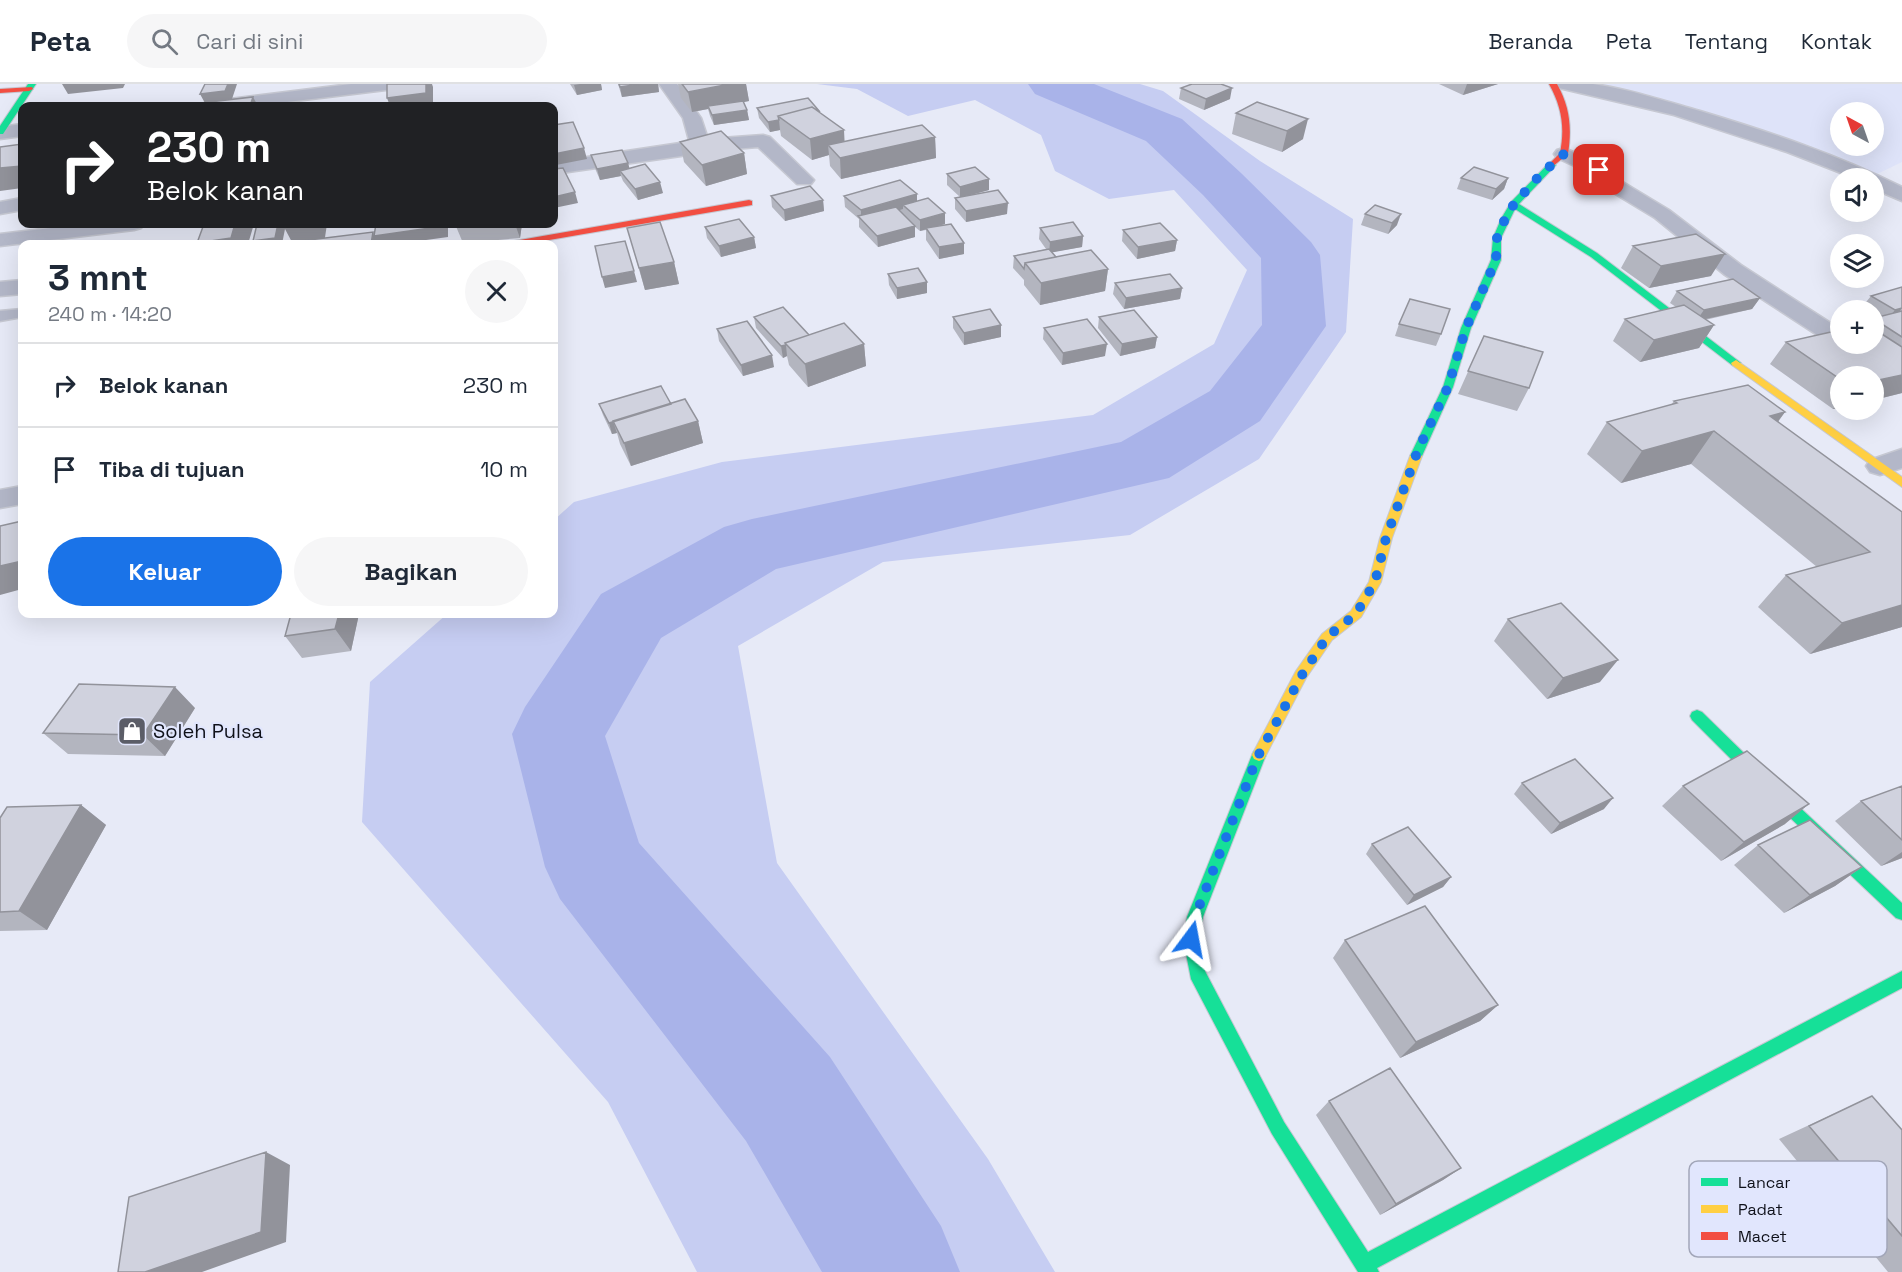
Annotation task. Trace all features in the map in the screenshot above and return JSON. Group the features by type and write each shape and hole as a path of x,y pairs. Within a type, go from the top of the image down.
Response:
{"main road":[{"path":"1553,84 1559,93 1568,119 1564,154 1541,174 1514,204 1497,238 1496,260 1466,328 1448,387 1418,450 1386,538 1375,582 1356,614 1327,637 1302,675 1257,758 1195,917 1191,939 1197,973 1278,1128 1367,1268 1902,980"},
{"path":"0,91 30,87"},
{"path":"20,102 30,87"},
{"path":"0,132 18,105"},
{"path":"537,240 749,203"},
{"path":"1514,204 1594,255 1752,375 1891,462 1902,483"},
{"path":"1697,716 1789,807 1902,913"}],"street":[{"path":"246,102 394,84"},
{"path":"668,84 692,118 699,141 694,146"},
{"path":"1565,84 1706,119 1790,146 1848,168"},
{"path":"0,132 18,130"},
{"path":"558,167 681,150 694,146 764,141 804,180"},
{"path":"1564,154 1599,170 1614,185 1662,214 1733,270 1830,332"},
{"path":"1884,186 1902,195"},
{"path":"0,207 18,205"},
{"path":"0,240 100,228"},
{"path":"0,289 18,287"},
{"path":"0,499 18,496"}],"lane":[{"path":"0,316 18,314"}],"shaded area":[{"path":"817,84 1140,84 1163,91 1260,161 1353,219 1346,332 1259,459 1130,535 883,562 738,646 777,863 988,1159 1055,1272 697,1272 608,1102 362,822 370,682 442,618 558,618 558,516 574,502 722,462 1093,415 1214,344 1247,270 1174,190 1109,199 1055,171 1041,135 975,100 908,116 857,89"},
{"path":"1565,84 1902,84 1902,162 1884,171 1884,168 1847,167 1799,149"}],"building":[{"path":"205,84 228,84 225,91 200,94"},
{"path":"387,84 426,84 426,93 387,98"},
{"path":"619,84 640,84 620,87"},
{"path":"682,84 730,84 688,92"},
{"path":"1192,84 1221,84 1232,88 1206,99 1181,88"},
{"path":"253,97 251,102 210,102"},
{"path":"808,98 820,112 812,107 778,116 779,120 768,122 757,108"},
{"path":"743,101 747,110 712,115 708,106"},
{"path":"1257,102 1308,119 1287,131 1236,113"},
{"path":"812,107 844,130 810,139 778,116"},
{"path":"573,122 584,148 558,153 558,124"},
{"path":"922,125 935,137 840,158 828,145"},
{"path":"721,131 744,153 702,165 680,142"},
{"path":"18,145 18,166 0,168 0,147"},
{"path":"622,150 628,163 597,169 591,155"},
{"path":"645,164 660,182 635,189 620,171"},
{"path":"975,167 989,179 960,187 947,174"},
{"path":"1474,167 1508,178 1496,189 1461,178"},
{"path":"563,168 575,192 558,196 558,169"},
{"path":"900,180 917,194 861,210 844,196"},
{"path":"810,186 823,200 784,210 771,196"},
{"path":"998,190 1008,203 966,211 955,198"},
{"path":"928,198 945,213 920,220 903,205"},
{"path":"1375,205 1401,214 1392,223 1365,214"},
{"path":"896,207 915,226 877,236 858,216"},
{"path":"739,219 754,237 719,246 705,227"},
{"path":"660,222 674,262 639,268 627,228"},
{"path":"1073,222 1083,236 1050,242 1040,228"},
{"path":"1160,223 1177,240 1138,247 1123,230"},
{"path":"951,224 964,243 939,247 926,228"},
{"path":"203,228 234,228 231,238 198,240"},
{"path":"256,228 277,228 275,238 253,240"},
{"path":"375,228 430,228 374,236"},
{"path":"373,232 372,240 309,240"},
{"path":"1696,234 1725,254 1661,266 1633,246"},
{"path":"625,241 634,271 602,277 595,246"},
{"path":"1049,249 1056,257 1025,263 1024,269 1014,256"},
{"path":"1091,250 1108,269 1041,283 1025,263"},
{"path":"918,268 927,282 897,288 888,274"},
{"path":"1170,274 1182,288 1126,298 1115,283"},
{"path":"1733,279 1760,298 1704,310 1677,291"},
{"path":"1902,287 1902,308 1895,310 1884,304 1884,300 1878,300 1871,296"},
{"path":"1410,299 1450,309 1441,334 1399,324"},
{"path":"1684,305 1714,325 1654,340 1625,319"},
{"path":"783,307 809,335 781,346 754,317"},
{"path":"990,309 1001,325 964,333 953,317"},
{"path":"1134,310 1157,337 1122,344 1099,317"},
{"path":"1902,311 1902,337 1884,325 1884,316"},
{"path":"1087,319 1107,344 1063,353 1044,328"},
{"path":"747,321 772,355 741,365 717,329"},
{"path":"844,323 864,344 805,364 785,343"},
{"path":"1830,332 1830,354 1884,354 1884,335 1902,347 1902,375 1884,379 1884,366 1830,366 1830,372 1786,342"},
{"path":"1484,336 1543,352 1529,388 1468,371"},
{"path":"1748,385 1785,412 1770,416 1902,512 1902,605 1842,623 1786,575 1870,552 1714,431 1642,451 1607,422 1677,403 1674,401"},
{"path":"661,386 671,404 609,423 599,404"},
{"path":"685,399 698,421 624,443 613,421"},
{"path":"18,522 18,562 0,566 0,526"},
{"path":"1561,603 1618,660 1563,678 1508,619"},
{"path":"290,618 338,618 335,629 285,636"},
{"path":"79,684 175,687 143,735 43,733"},
{"path":"1747,751 1809,804 1744,842 1683,786"},
{"path":"1575,759 1613,798 1560,823 1522,783"},
{"path":"1902,786 1902,840 1861,801"},
{"path":"81,805 19,911 0,912 0,818 7,807"},
{"path":"1810,820 1862,867 1810,895 1758,845"},
{"path":"1408,827 1451,877 1414,895 1372,844"},
{"path":"1425,906 1498,1005 1416,1042 1345,940"},
{"path":"1390,1068 1461,1168 1396,1204 1329,1101"},
{"path":"1872,1096 1902,1130 1902,1236 1887,1218 1887,1161 1839,1161 1809,1126"},
{"path":"266,1152 261,1232 145,1272 118,1272 129,1197"}],"waterway":[{"path":"895,1272 788,1099 596,867 558,734 631,616 752,547 1143,461 1235,406 1294,326 1290,255 1222,184 1164,130 1052,84"}],"traffic: fast":[{"path":"20,102 32,84"},
{"path":"0,132 18,105"},
{"path":"1416,456 1448,387 1466,328 1496,260 1497,238 1505,219 1514,204 1552,165"},
{"path":"1514,204 1594,255 1736,363"},
{"path":"1697,716 1789,807 1902,913"},
{"path":"1259,755 1195,917 1191,939 1197,973 1278,1128 1369,1272"},
{"path":"1365,1264 1902,979"}],"traffic: slow":[{"path":"1736,363 1902,483"},
{"path":"1259,755 1301,675 1327,637 1356,614 1375,582 1386,538 1416,456"}],"traffic: jam":[{"path":"1552,165 1564,154 1567,126 1562,101 1553,84"},
{"path":"0,91 29,89"},
{"path":"537,240 749,203"}],"place":[{"name":"Soleh Pulsa","path":"132,731"}],"route":[{"path":"1191,939 1195,917 1215,871 1257,758 1302,675 1327,637 1356,614 1375,582 1386,538 1418,450 1448,387 1466,328 1496,260 1497,238 1505,219 1514,204 1541,174 1564,154 1599,170"}]}
